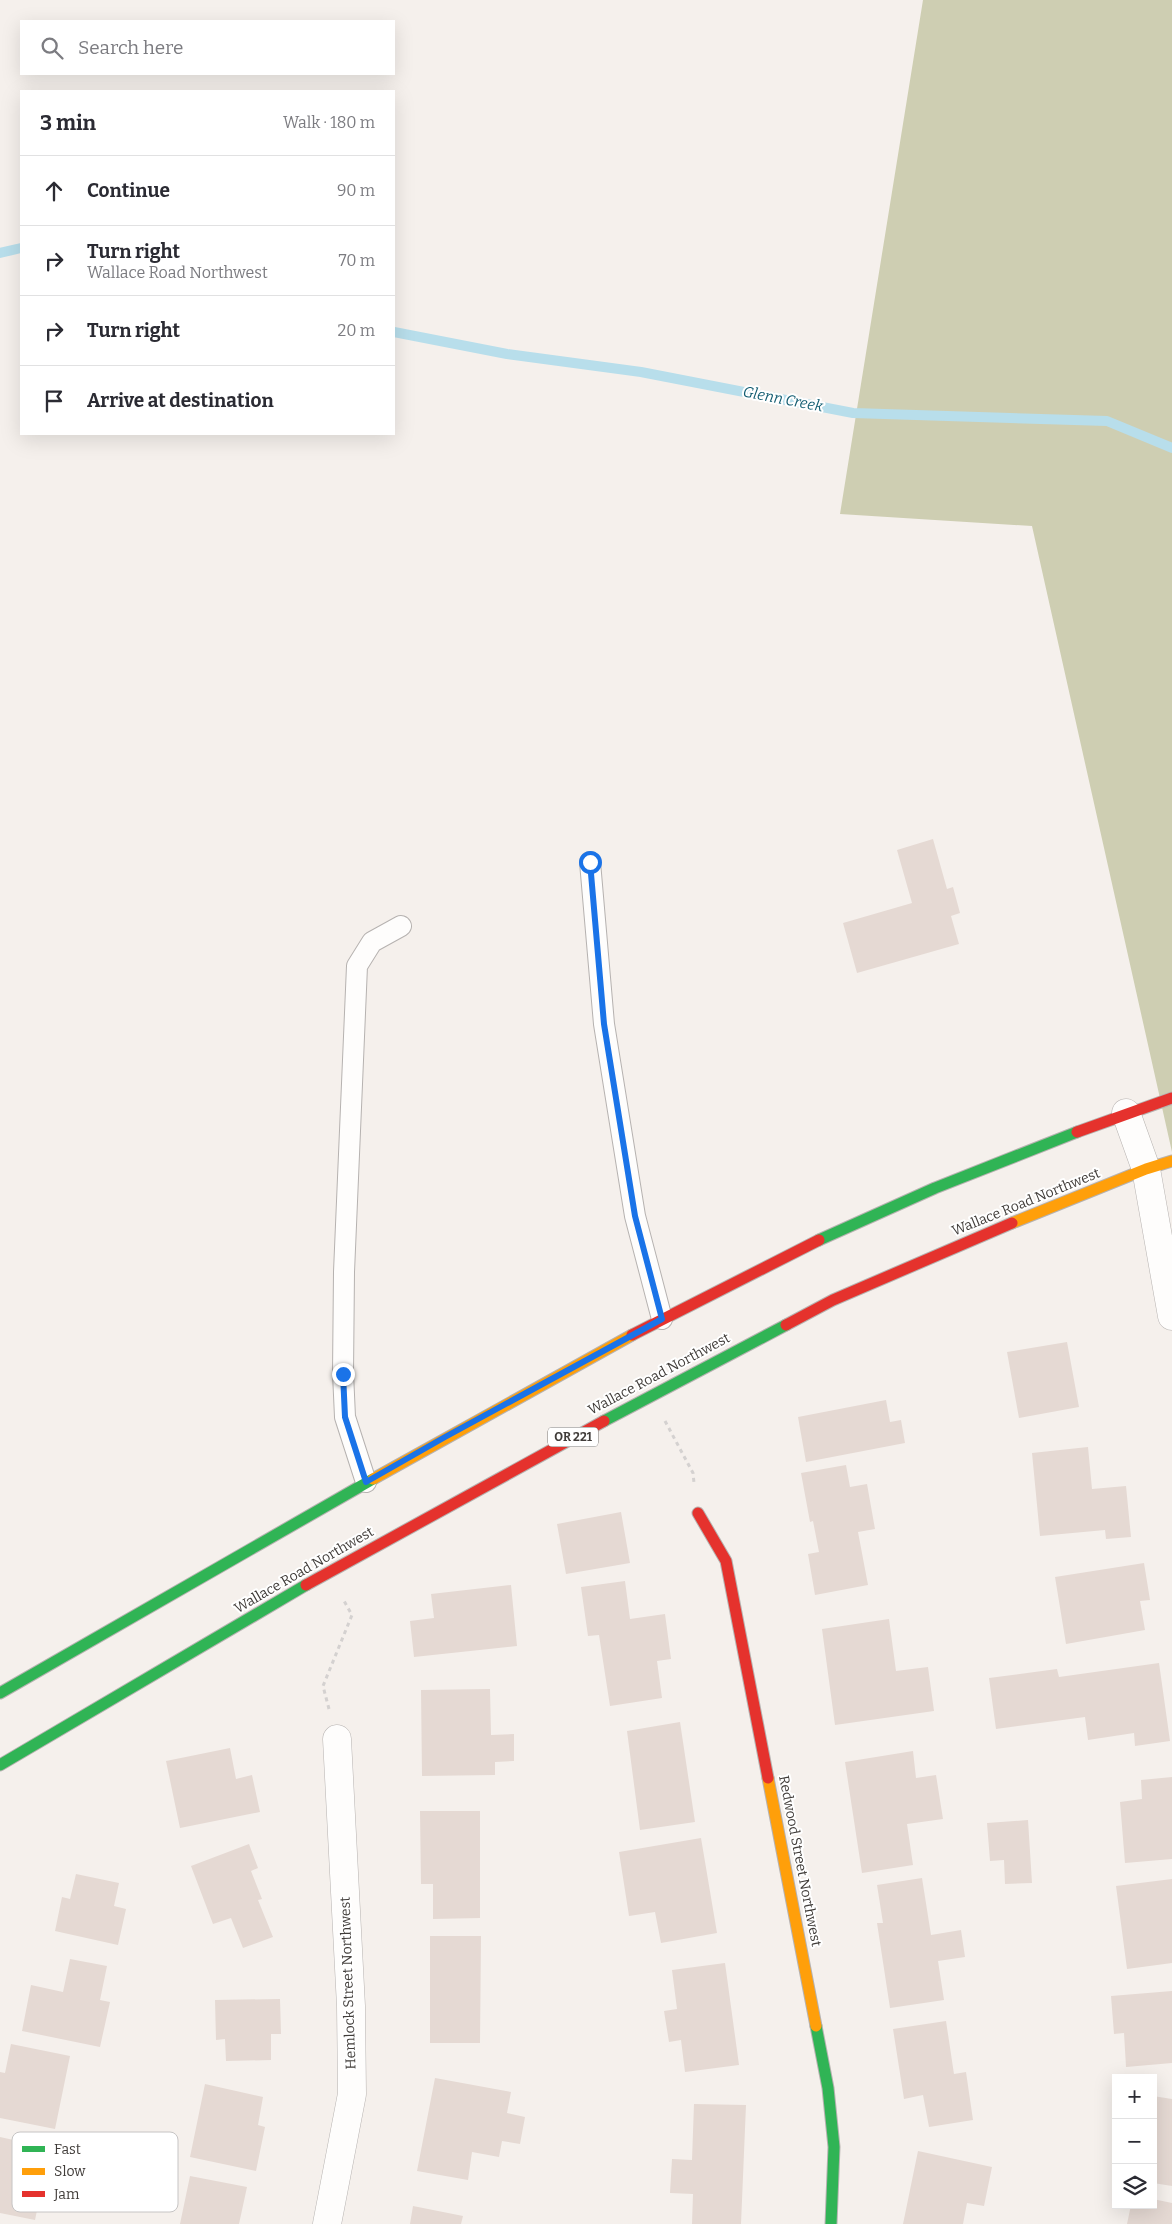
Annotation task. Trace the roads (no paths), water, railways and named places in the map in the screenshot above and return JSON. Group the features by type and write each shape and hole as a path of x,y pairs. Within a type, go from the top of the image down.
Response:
{"main road":[{"path":"0,1693 470,1423 662,1319 859,1221 1007,1158 1172,1098"},
{"name":"Wallace Road Northwest","path":"0,1765 328,1572 650,1394 833,1300 994,1230 1146,1169 1172,1161"},
{"name":"Redwood Street Northwest","path":"698,1513 726,1561 828,2088 834,2147 831,2224"}],"street":[{"path":"1126,1114 1146,1169 1172,1316"},
{"name":"Hemlock Street Northwest","path":"327,2224 352,2094 351,2006 337,1739"}],"lane":[{"path":"590,862 604,1024 635,1216 662,1319"},
{"path":"366,1482 345,1417 343,1374 344,1272 355,992 357,966 364,952 372,942 401,926"}],"waterway":[{"name":"Glenn Creek","path":"0,253 20,248"},
{"name":"Glenn Creek","path":"395,332 507,354 641,372 853,413 1107,421 1172,448"}]}
